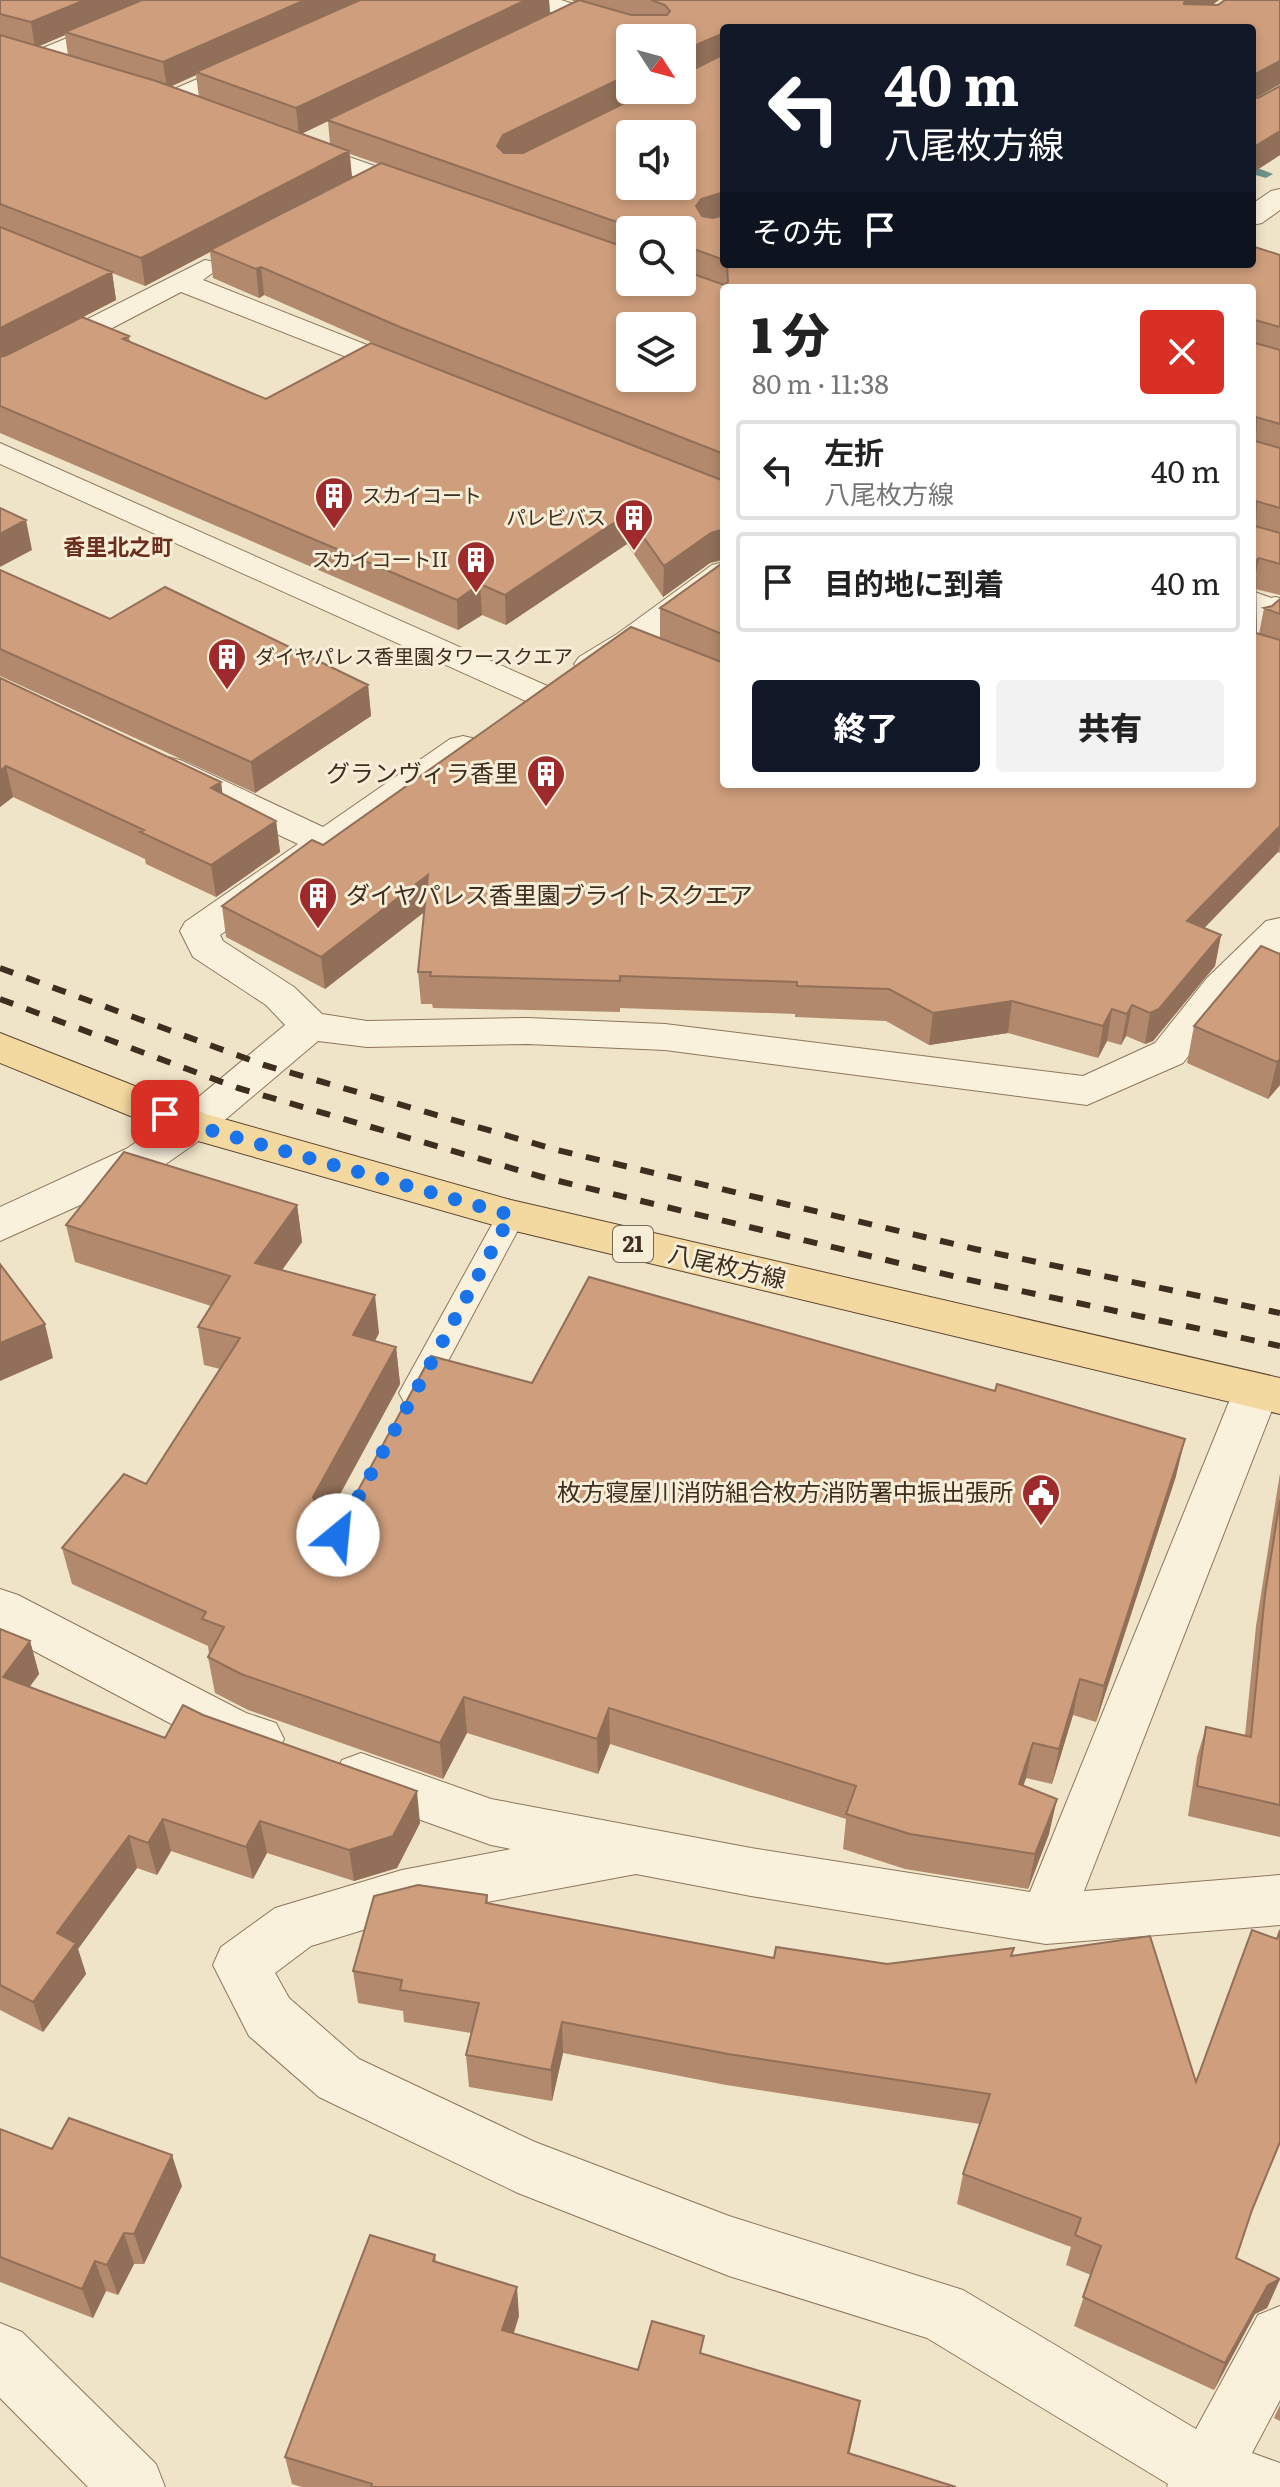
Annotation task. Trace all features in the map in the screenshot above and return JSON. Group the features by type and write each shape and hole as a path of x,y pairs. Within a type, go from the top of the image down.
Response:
{"main road":[{"name":"八尾枚方線","path":"0,1047 192,1125 511,1215 1268,1394"}],"street":[{"path":"79,73 23,56 179,0"},
{"path":"537,0 616,25"},
{"path":"551,27 579,13"},
{"path":"169,100 266,57"},
{"path":"139,91 198,111"},
{"path":"299,148 327,135"},
{"path":"270,138 440,198"},
{"path":"355,191 381,177"},
{"path":"1256,216 1280,197"},
{"path":"1256,220 1280,229"},
{"path":"8,363 234,253"},
{"path":"180,281 430,381"},
{"path":"114,287 143,298"},
{"path":"0,452 540,695"},
{"path":"720,576 643,647 540,695 199,931 207,948 280,996 310,1026 367,1034 528,1031 665,1037 1087,1091 1169,1053 1221,987 1280,930"},
{"path":"141,755 324,842"},
{"path":"0,1225 141,1160 192,1125 310,1026"},
{"path":"1046,1919 1268,1394"},
{"path":"0,1609 229,1729 491,1822 751,1872 1046,1919 1280,1900"},
{"path":"635,1850 402,1894 295,1926 241,1965 269,2017 339,2078 518,2164 729,2246 941,2312 1222,2482 1280,2337"},
{"path":"0,2354 133,2487"}],"lane":[{"path":"398,1424 511,1215"}],"building":[{"path":"0,0 85,0 31,22 0,14"},
{"path":"142,0 305,0 163,62 65,32"},
{"path":"360,0 526,0 296,108 196,72"},
{"path":"579,0 631,15 667,15 670,11 665,5 651,0 1185,0 1184,4 1218,5 1225,0 1280,0 1280,61 1256,73 1256,24 720,24 720,35 696,45 696,24 616,24 616,81 503,135 497,146 504,153 523,153 623,104 696,104 696,68 720,56 720,193 701,199 696,206 702,216 720,216 720,259 696,250 696,216 616,216 616,222 327,120"},
{"path":"0,35 156,81 349,151 141,258 0,204"},
{"path":"1280,86 1280,131 1256,146 1256,98"},
{"path":"381,163 616,244 616,296 696,296 696,275 721,284 720,452 400,327 261,267 256,269 210,250"},
{"path":"0,227 112,272 0,328"},
{"path":"1256,247 1280,255 1280,327 1256,320 1256,284 725,284 728,282 727,268 1256,268"},
{"path":"82,317 129,336 123,339 266,399 371,343 720,479 720,530 711,533 664,566 627,514 505,595 480,584 457,600 0,406 0,357"},
{"path":"1256,343 1280,350 1280,424 1256,417"},
{"path":"1256,441 1280,448 1280,508 1256,501"},
{"path":"0,508 26,520 0,534"},
{"path":"1256,526 1280,533 1280,564 1259,558 1256,560"},
{"path":"720,565 720,633 660,608"},
{"path":"0,570 110,619 165,587 368,685 251,762 0,649"},
{"path":"1280,599 1280,614 1264,608 1272,606"},
{"path":"631,627 720,661 720,788 1256,788 1256,633 1280,640 1280,826 1187,921 1221,935 1159,1009 1150,1013 1132,1005 1127,1014 1112,1009 1103,1026 1012,1001 933,1013 889,989 797,986 797,982 620,976 620,981 430,976 431,972 418,972 428,875 321,957 222,906 312,840 323,845"},
{"path":"0,678 221,782 211,788 276,821 211,865 6,766 0,771"},
{"path":"1261,946 1280,954 1280,1059 1277,1062 1194,1026"},
{"path":"124,1152 297,1205 255,1263 375,1295 353,1335 396,1347 313,1497 318,1509 332,1514 348,1509 431,1356 532,1383 589,1277 995,1391 997,1384 1185,1439 1104,1686 1080,1679 1059,1749 1033,1743 1019,1784 1057,1799 1035,1854 910,1834 846,1814 856,1786 609,1708 597,1739 464,1697 440,1743 241,1674 208,1657 224,1627 202,1619 206,1612 62,1548 124,1474 146,1484 240,1338 198,1327 230,1276 66,1225"},
{"path":"0,1264 45,1324 0,1343"},
{"path":"1280,1500 1280,1805 1197,1786 1206,1727 1251,1737 1265,1594"},
{"path":"0,1629 30,1641 3,1677 165,1738 183,1705 203,1715 417,1791 393,1836 349,1850 260,1821 246,1847 163,1819 148,1843 129,1836 57,1933 76,1943 33,2002 0,1985"},
{"path":"418,1885 487,1895 486,1903 774,1958 776,1947 887,1964 1014,1948 1011,1956 1150,1936 1196,2082 1252,1930 1277,1939 1280,1930 1280,2142 1236,2258 1280,2279 1268,2285 1225,2363 1083,2297 1101,2246 1075,2235 1081,2218 963,2174 990,2094 728,2054 562,2022 551,2070 466,2055 479,2003 400,1990 402,1980 353,1971 374,1896"},
{"path":"69,2118 172,2155 134,2234 124,2233 107,2265 95,2261 82,2289 0,2257 0,2129 52,2149"},
{"path":"370,2235 435,2255 433,2261 517,2287 502,2330 638,2370 652,2321 704,2336 700,2353 860,2401 848,2453 956,2487 371,2487 372,2484 285,2457"}],"waterway":[{"path":"1256,171 1266,174"}],"railway":[{"path":"0,968 264,1065 557,1150 975,1249 1280,1313"},
{"path":"0,999 238,1088 542,1177 965,1279 1280,1346"}],"place":[{"name":"スカイコート","path":"334,530"},
{"name":"パレビバス","path":"634,552"},
{"name":"スカイコートII","path":"476,594"},
{"name":"ダイヤパレス香里園タワースクエア","path":"227,691"},
{"name":"グランヴィラ香里","path":"546,808"},
{"name":"ダイヤパレス香里園ブライトスクエア","path":"318,930"},
{"name":"枚方寝屋川消防組合枚方消防署中振出張所","path":"1041,1527"}],"district":[{"name":"香里北之町","path":"118,547"}],"route":[{"path":"165,1114 192,1125 511,1215 338,1535"}]}
